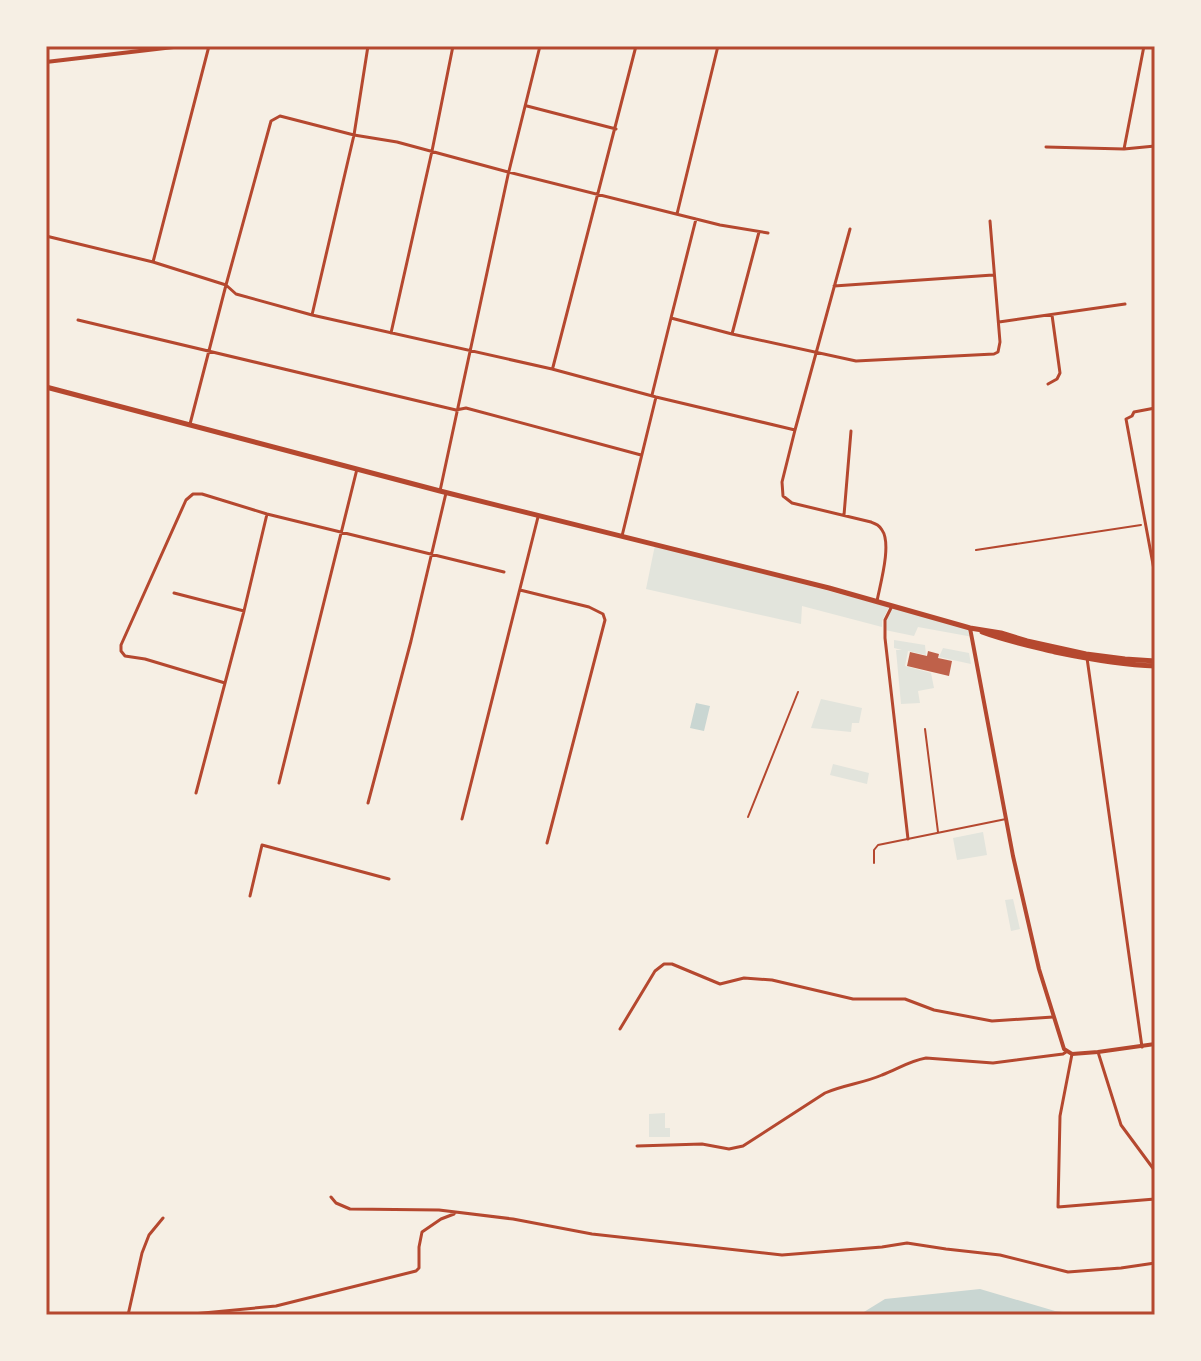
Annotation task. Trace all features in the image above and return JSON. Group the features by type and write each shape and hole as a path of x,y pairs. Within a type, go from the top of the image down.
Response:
{"highway":[{"path":"46,387 443,492 877,601 970,628 1001,633 1086,656 1155,663"}],"street":[{"path":"46,62 182,46"},
{"path":"153,262 209,46"},
{"path":"312,315 354,135 368,46"},
{"path":"391,333 453,46"},
{"path":"368,803 432,554 456,410 508,172 540,46"},
{"path":"552,369 636,46"},
{"path":"677,214 718,46"},
{"path":"1124,149 1144,46"},
{"path":"525,106 616,129"},
{"path":"190,424 271,121 280,116 354,135 397,142 696,219 768,233"},
{"path":"1046,147 1124,149 1155,146"},
{"path":"622,536 696,219"},
{"path":"671,318 856,361 994,354 1000,348 990,221"},
{"path":"850,229 795,430 782,482 783,496 792,503 878,525 885,535 885,555 877,601"},
{"path":"732,334 759,232"},
{"path":"46,236 153,262 226,285 236,294 312,315 552,369 795,430"},
{"path":"834,286 994,275"},
{"path":"999,322 1125,304"},
{"path":"1048,384 1060,373 1052,315"},
{"path":"78,320 456,410 466,408 641,455"},
{"path":"1155,408 1134,412 1126,419 1155,575"},
{"path":"844,515 851,431"},
{"path":"279,783 357,469"},
{"path":"225,683 125,656 121,651 186,500 193,494 504,572"},
{"path":"196,793 267,514"},
{"path":"462,819 539,516"},
{"path":"520,590 589,607 603,614 605,620 547,843"},
{"path":"174,593 244,611"},
{"path":"892,606 885,622 885,638 908,839"},
{"path":"970,628 1006,819 1039,969 1053,1017 1069,1053 1060,1116 1058,1207 1155,1199"},
{"path":"1086,656 1142,1047"},
{"path":"250,896 262,845 389,879"},
{"path":"620,1029 655,971 664,964 672,964 720,984 744,978 772,980 853,999 905,999 934,1010 992,1021 1053,1017"},
{"path":"637,1146 702,1144 729,1149 743,1146 825,1093 883,1075 914,1060 926,1058 1001,1063 1155,1044"},
{"path":"1098,1052 1121,1125 1155,1171"},
{"path":"331,1197 336,1203 350,1209 439,1210 513,1219 592,1234 782,1255 907,1243 1000,1255 1068,1272 1155,1263"},
{"path":"182,1315 276,1306 416,1271 420,1263 422,1232 455,1214"},
{"path":"128,1315 142,1253 149,1235 163,1218"}],"lane":[{"path":"748,817 798,692"},
{"path":"925,729 938,834"},
{"path":"874,863 874,850 878,845 1006,819"}],"path":[{"path":"976,550 1145,524"}],"shaded area":[{"path":"655,545 889,607 882,627 802,606 801,624 646,589"},
{"path":"892,606 970,628 973,637 918,627 914,636 885,630 885,620"},
{"path":"894,640 925,645 926,655 908,651 905,666 931,673 934,688 918,691 920,703 901,704 896,650 902,650 894,648"},
{"path":"943,648 969,653 971,664 939,657"},
{"path":"821,699 862,708 859,723 852,723 851,732 811,728"},
{"path":"696,703 710,706 704,731 690,728"},
{"path":"833,764 869,773 867,784 830,775"},
{"path":"983,832 987,855 957,860 953,838"},
{"path":"1013,899 1020,929 1011,931 1005,900"},
{"path":"665,1113 665,1128 670,1128 670,1137 649,1137 649,1114"},
{"path":"980,1289 1055,1311 1087,1315 859,1315 885,1299"}],"building":[{"path":"928,651 939,654 938,658 952,661 949,676 907,666 910,652 927,656"}]}
